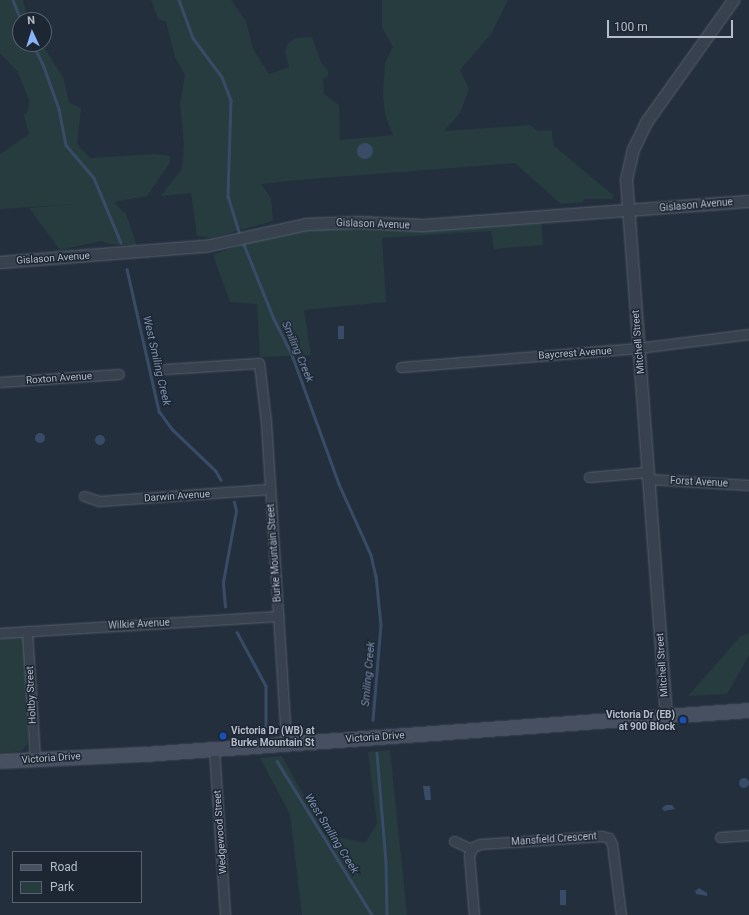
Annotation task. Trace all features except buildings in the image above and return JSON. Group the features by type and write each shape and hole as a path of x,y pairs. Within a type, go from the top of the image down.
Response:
{"main road":[{"name":"Victoria Drive","path":"0,761 214,749 749,710"}],"street":[{"name":"Mitchell Street","path":"666,716 649,476 627,211 626,179 636,141 652,112 733,0"},
{"name":"Gislason Avenue","path":"0,262 205,246 257,233 306,224 358,222 422,225 749,201"},
{"name":"Baycrest Avenue","path":"401,367 638,348 749,334"},
{"name":"Burke Mountain Street","path":"165,369 259,363 270,489 286,744"},
{"name":"Roxton Avenue","path":"0,382 119,374"},
{"name":"Forst Avenue","path":"589,477 649,476 749,485"},
{"name":"Darwin Avenue","path":"84,496 99,502 270,489"},
{"name":"Wilkie Avenue","path":"0,633 278,616"},
{"name":"Holtby Street","path":"27,631 35,759"},
{"name":"Wedgewood Street","path":"214,749 225,915"},
{"path":"720,837 749,835"},
{"name":"Mansfield Crescent","path":"471,849 480,844 606,837 611,841 613,849 621,915"},
{"path":"454,841 471,849 469,861 474,915"}],"green space":[{"path":"0,0 23,0 26,12 12,12 12,52 47,52 64,79 69,103 81,108 77,144 90,158 154,154 170,156 170,163 147,196 114,202 126,214 137,246 110,244 101,241 60,250 29,208 75,204 0,209 0,154 29,134 24,115 28,111 29,99 17,71 0,53"},
{"path":"151,0 231,0 246,21 253,49 269,74 289,67 285,51 288,43 296,38 312,37 321,62 328,71 328,76 323,79 324,94 339,105 340,140 393,135 385,115 383,95 385,63 393,47 382,27 382,0 508,0 491,34 460,70 469,89 460,113 444,131 530,125 538,131 552,130 553,145 614,196 612,199 584,199 583,202 561,204 515,163 297,180 261,184 271,198 273,221 211,238 197,236 191,193 161,196 182,169 184,144 180,104 185,75 175,57 166,22 158,19"},
{"path":"541,220 543,245 494,249 491,231 382,238 386,302 304,310 311,355 260,357 257,304 230,302 213,255 278,232 346,226"},
{"path":"24,631 28,744 21,751 0,753 0,633"},
{"path":"749,633 749,655 727,694 688,696 741,636"},
{"path":"390,750 407,915 302,915 290,814 260,758 282,756 325,834 365,843 377,824 368,752"}],"water":[{"path":"365,143 371,145 373,151 371,157 365,159 359,157 357,151 359,145"},
{"path":"338,326 344,326 344,339 338,339"},
{"path":"38,433 42,433 45,438 42,443 38,443 35,440 35,436"},
{"path":"98,435 102,435 105,440 102,445 98,445 95,442 95,438"},
{"path":"744,778 749,783 744,788 739,783"},
{"path":"423,786 430,786 431,800 425,800"},
{"path":"666,805 672,805 675,809 664,811 662,808"},
{"path":"699,888 707,893 707,896 696,894 695,891"},
{"path":"560,890 566,890 566,905 560,905"}],"waterway":[{"name":"West Smiling Creek","path":"13,0 18,12"},
{"name":"Smiling Creek","path":"179,0 193,38 222,77 231,100 228,196 240,235"},
{"name":"West Smiling Creek","path":"37,52 44,67 59,109 66,145 94,178 121,243"},
{"name":"Smiling Creek","path":"243,242 274,319 291,352 339,484 371,555 376,576 381,625 373,720"},
{"name":"West Smiling Creek","path":"127,269 159,411 172,429 216,471 221,480"},
{"name":"West Smiling Creek","path":"225,607 223,582 236,511 234,502"},
{"name":"West Smiling Creek","path":"237,632 266,686 266,726"},
{"name":"Smiling Creek","path":"377,753 386,863 387,915"},
{"name":"West Smiling Creek","path":"277,761 372,915"}],"place":[{"name":"Victoria Dr (EB) at 900 Block","path":"683,720"},
{"name":"Victoria Dr (WB) at Burke Mountain St","path":"223,736"}]}
